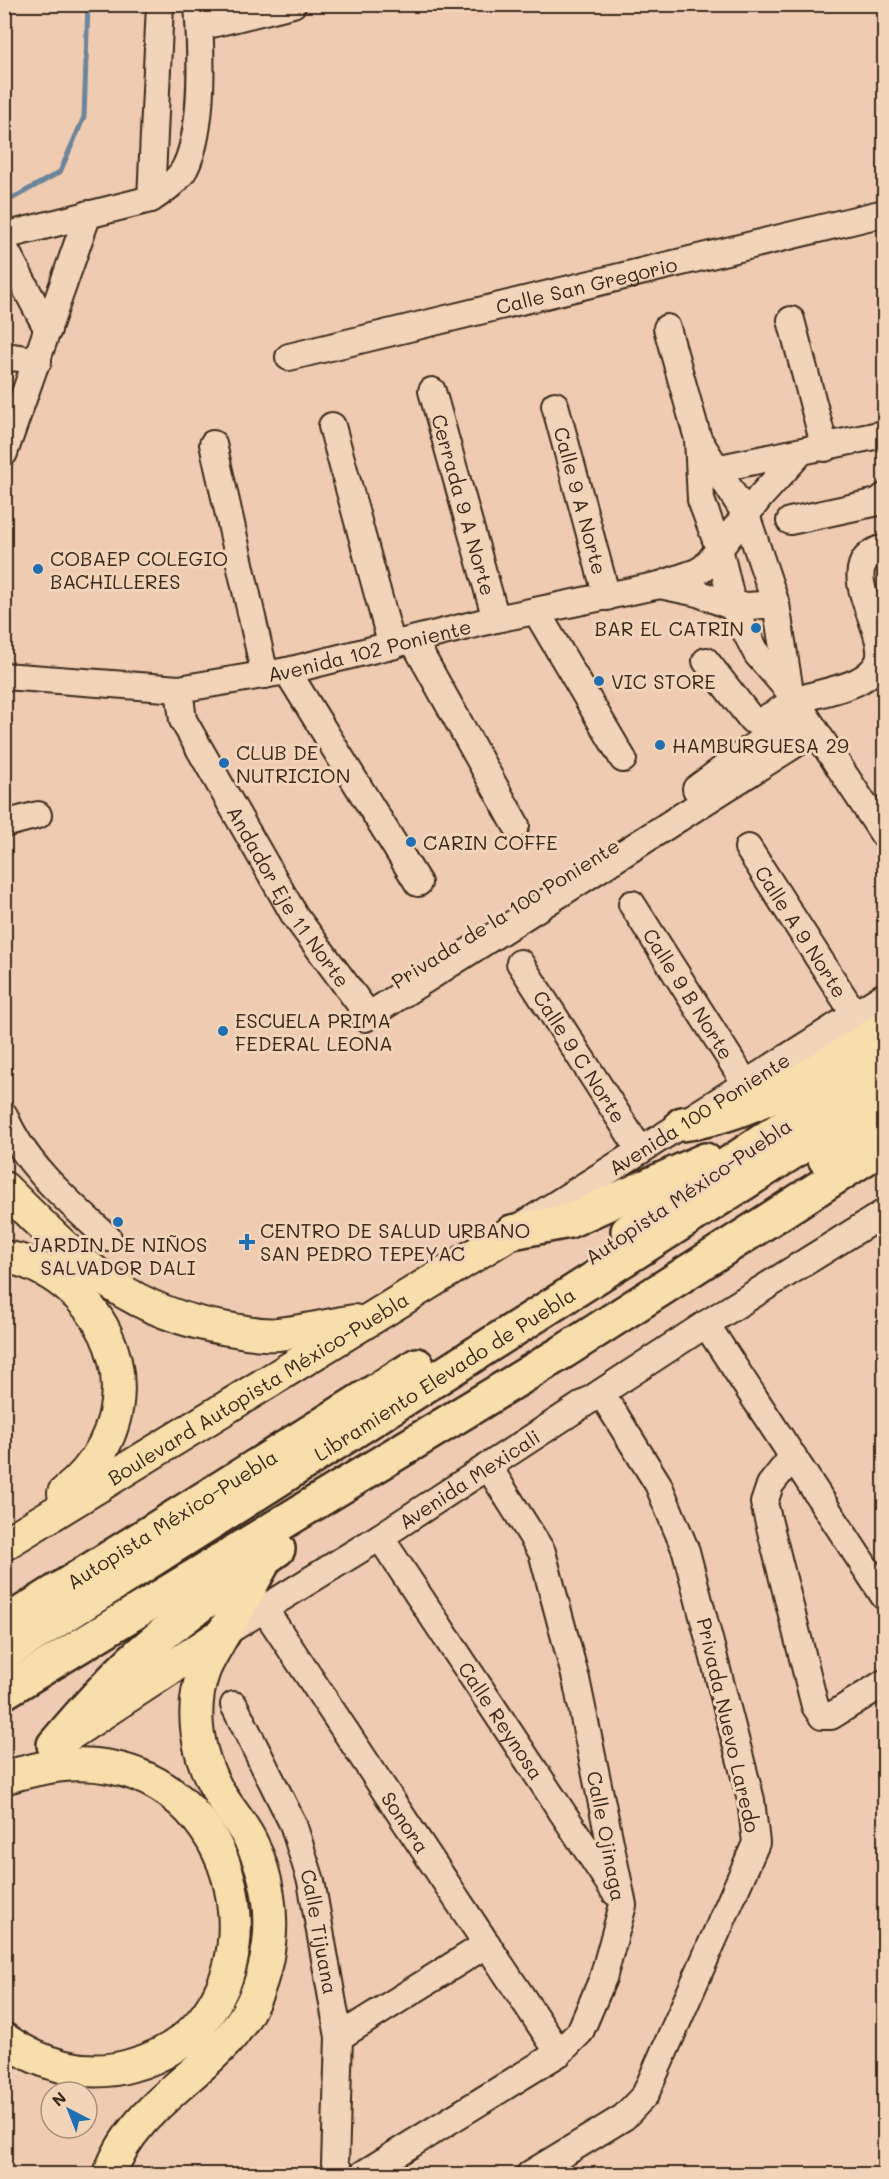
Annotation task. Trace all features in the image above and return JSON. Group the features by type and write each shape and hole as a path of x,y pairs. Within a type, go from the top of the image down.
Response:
{"highway":[{"path":"682,1124 736,1113 790,1087 885,1029"},
{"name":"Autopista México-Puebla","path":"4,1624 554,1280 789,1123 885,1066"},
{"name":"Libramiento Elevado de Puebla","path":"4,1654 885,1094"},
{"name":"Libramiento Elevado de Puebla","path":"4,1678 404,1422 885,1122"},
{"path":"512,1232 569,1221 789,1123"},
{"path":"4,1692 563,1352 755,1227 885,1147"},
{"path":"652,1295 885,1164"},
{"path":"54,1745 80,1714 137,1656 196,1607 541,1375 563,1352"},
{"path":"223,1634 254,1604 266,1558"}],"main road":[{"path":"4,1188 64,1247 102,1278 144,1305 190,1322 276,1335 370,1318"},
{"name":"Boulevard Autopista México-Puebla","path":"4,1542 512,1232"},
{"path":"4,1257 23,1261 48,1273 82,1300 109,1338 117,1364 118,1383 111,1428 91,1468 78,1482 4,1542"},
{"path":"6,1778 223,1634"},
{"path":"110,2175 125,2141 145,2118 219,2049 239,2025 257,1992 267,1956 269,1906 261,1865 243,1827 210,1776 198,1742 196,1722 200,1686 205,1669 223,1634"},
{"path":"4,2039 32,2056 73,2069 122,2068 152,2059 194,2029 213,2003 230,1961 235,1929 231,1881 220,1853 191,1813 158,1787 124,1770 94,1764 51,1766 6,1778"}],"street":[{"path":"152,199 160,4"},
{"path":"4,236 152,199 169,187 184,170 197,136 199,16 293,4"},
{"name":"Calle San Gregorio","path":"289,357 885,213"},
{"path":"4,453 88,214"},
{"path":"4,247 48,330"},
{"path":"791,320 825,447"},
{"path":"667,328 707,470 746,515 776,604 801,711"},
{"path":"4,360 13,357 38,361"},
{"name":"Cerrada 9 A Norte","path":"432,391 496,619"},
{"name":"Calle 9 A Norte","path":"555,405 607,597"},
{"path":"332,426 403,644 516,825"},
{"path":"707,470 885,434"},
{"path":"213,444 276,673 418,883"},
{"name":"Avenida 102 Poniente","path":"4,676 179,689 276,673 403,644 496,619 660,585 705,567 718,548 800,453"},
{"path":"707,470 701,500 718,548 733,607 757,654 801,711 885,835"},
{"path":"790,521 878,502 885,497"},
{"path":"706,661 752,720 801,711 858,681 879,663 883,648 863,590 861,572 864,563 875,550 885,548"},
{"path":"660,585 698,593 733,607 776,604"},
{"path":"536,611 622,759"},
{"name":"Andador Eje 11 Norte","path":"179,689 183,720 295,916 360,1004"},
{"name":"Privada de la 100 Poniente","path":"360,1004 365,1018 801,711"},
{"path":"4,824 38,815"},
{"name":"Calle A 9 Norte","path":"748,848 855,1015"},
{"name":"Calle 9 B Norte","path":"632,904 746,1084"},
{"name":"Calle 9 C Norte","path":"520,963 640,1150"},
{"name":"Avenida 100 Poniente","path":"512,1232 885,996"},
{"path":"4,1115 29,1158 60,1193 108,1238"},
{"name":"Avenida Mexicali","path":"254,1604 380,1537 706,1324 885,1213"},
{"path":"706,1324 885,1596"},
{"name":"Privada Nuevo Laredo","path":"530,2175 624,2116 645,2095 756,1843 750,1800 686,1551 658,1484 602,1394"},
{"path":"794,1456 770,1485 764,1503 814,1706 822,1716 831,1716 885,1683"},
{"name":"Calle Ojinaga","path":"363,2175 559,2053 580,2032 603,1978 623,1905 576,1680 543,1552 488,1466"},
{"name":"Calle Reynosa","path":"380,1537 623,1905"},
{"name":"Sonora","path":"254,1604 559,2053"},
{"name":"Calle Tijuana","path":"234,1705 293,1824 311,1881 339,2037 335,2164 341,2175"},
{"path":"339,2037 487,1944"}],"waterway":[{"path":"4,203 60,172 84,117 88,4"}],"place":[{"name":"COBAEP COLEGIO BACHILLERES","path":"38,569"},
{"name":"BAR EL CATRIN","path":"756,628"},
{"name":"VIC STORE","path":"599,681"},
{"name":"HAMBURGUESA 29","path":"660,745"},
{"name":"CLUB DE NUTRICION","path":"224,763"},
{"name":"CARIN COFFE","path":"411,842"},
{"name":"ESCUELA PRIMA FEDERAL LEONA","path":"223,1031"},
{"name":"JARDIN DE NIÑOS SALVADOR DALI","path":"118,1222"},
{"name":"CENTRO DE SALUD URBANO SAN PEDRO TEPEYAC","path":"247,1242"}]}
